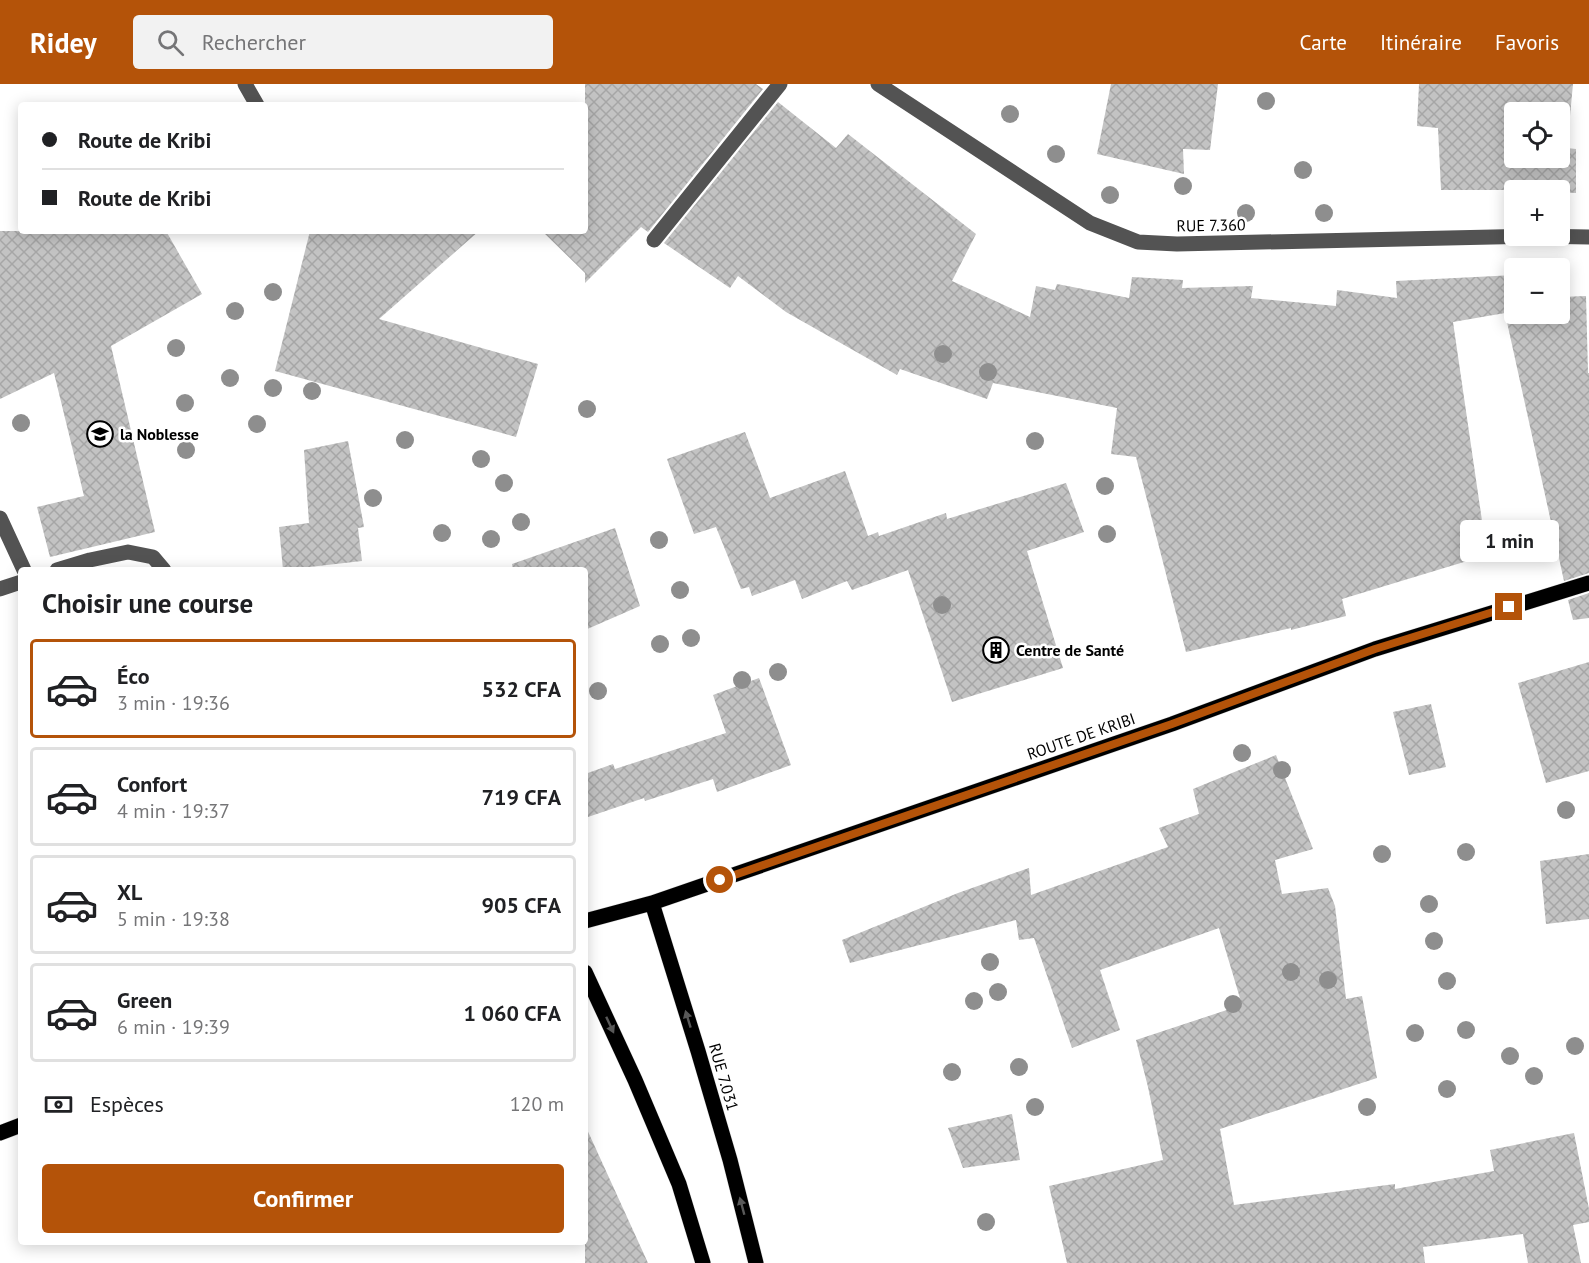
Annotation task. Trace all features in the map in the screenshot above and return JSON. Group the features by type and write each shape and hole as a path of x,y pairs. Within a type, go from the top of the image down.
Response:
{"main road":[{"name":"ROUTE DE KRIBI","path":"588,920 652,903 1172,724 1375,649 1589,583"},
{"name":"RUE 7.031","path":"652,903 730,1160 756,1263"},
{"path":"588,978 635,1080 679,1184 703,1263"},
{"path":"0,1133 18,1126"}],"street":[{"path":"245,84 255,102"},
{"path":"654,240 780,84"},
{"name":"RUE 7.360","path":"878,84 1090,223 1137,242 1178,244 1534,236 1589,237"},
{"path":"0,518 23,567"},
{"path":"67,567 128,552 153,557 161,567"},
{"path":"0,589 18,583"}],"building":[{"path":"585,84 756,84 763,89 648,232 641,227 585,283 585,273 545,234 588,234 588,102 585,102"},
{"path":"1111,84 1218,84 1210,150 1183,149 1184,174 1097,154"},
{"path":"1419,84 1573,84 1570,116 1570,102 1504,102 1504,168 1570,168 1570,148 1576,149 1576,193 1570,193 1570,180 1504,180 1504,190 1441,190 1438,128 1417,126"},
{"path":"778,102 836,148 848,134 976,234 952,281 1030,317 1036,286 1055,290 1057,284 1129,298 1132,277 1183,280 1182,288 1253,286 1251,298 1336,306 1337,290 1397,298 1396,281 1504,276 1504,313 1453,322 1487,555 1342,599 1346,616 1186,652 1136,457 1111,454 1117,408 993,383 987,399 900,369 897,375 786,312 738,276 730,288 664,243"},
{"path":"0,231 18,231 18,234 168,234 202,294 111,346 155,532 50,557 37,507 84,496 54,373 0,399"},
{"path":"309,234 476,234 379,319 538,364 516,437 275,371"},
{"path":"1586,296 1589,373 1589,573 1564,581 1507,324 1570,324 1570,297"},
{"path":"745,432 770,498 845,471 868,536 878,532 879,536 946,513 947,519 1066,483 1084,532 1027,551 1063,668 952,702 908,570 852,590 847,581 802,599 795,580 752,596 749,587 741,589 716,527 694,534 667,459"},
{"path":"348,441 364,527 358,528 362,561 309,567 283,567 279,527 309,523 304,450"},
{"path":"615,528 640,606 588,629 588,567 512,567 512,564"},
{"path":"1589,593 1589,618 1573,620 1568,600"},
{"path":"1589,662 1589,771 1546,783 1518,683"},
{"path":"759,678 791,765 717,792 713,779 645,801 644,798 588,817 588,773 613,764 615,769 726,733 713,695"},
{"path":"1431,704 1446,767 1409,775 1393,712"},
{"path":"1276,755 1313,849 1275,860 1282,894 1328,888 1335,906 1346,999 1362,996 1377,1078 1220,1129 1234,1205 1395,1184 1395,1189 1494,1171 1490,1150 1574,1133 1589,1209 1589,1222 1573,1225 1581,1263 1528,1263 1523,1234 1423,1247 1425,1263 1067,1263 1049,1186 1163,1160 1136,1040 1242,1005 1219,928 1100,970 1120,1030 1072,1048 1034,938 1019,940 1016,920 850,963 842,940 958,893 1029,868 1031,895 1168,847 1159,828 1199,814 1193,789"},
{"path":"1589,854 1589,919 1546,924 1540,861"},
{"path":"1012,1114 1020,1160 963,1168 948,1128"},
{"path":"588,1132 648,1263 585,1263 585,1245 588,1245"}],"place":[{"name":"la Noblesse","path":"100,434"},
{"name":"Centre de Santé","path":"996,650"}],"route":[{"path":"720,880 1172,724 1375,649 1509,607"}]}
